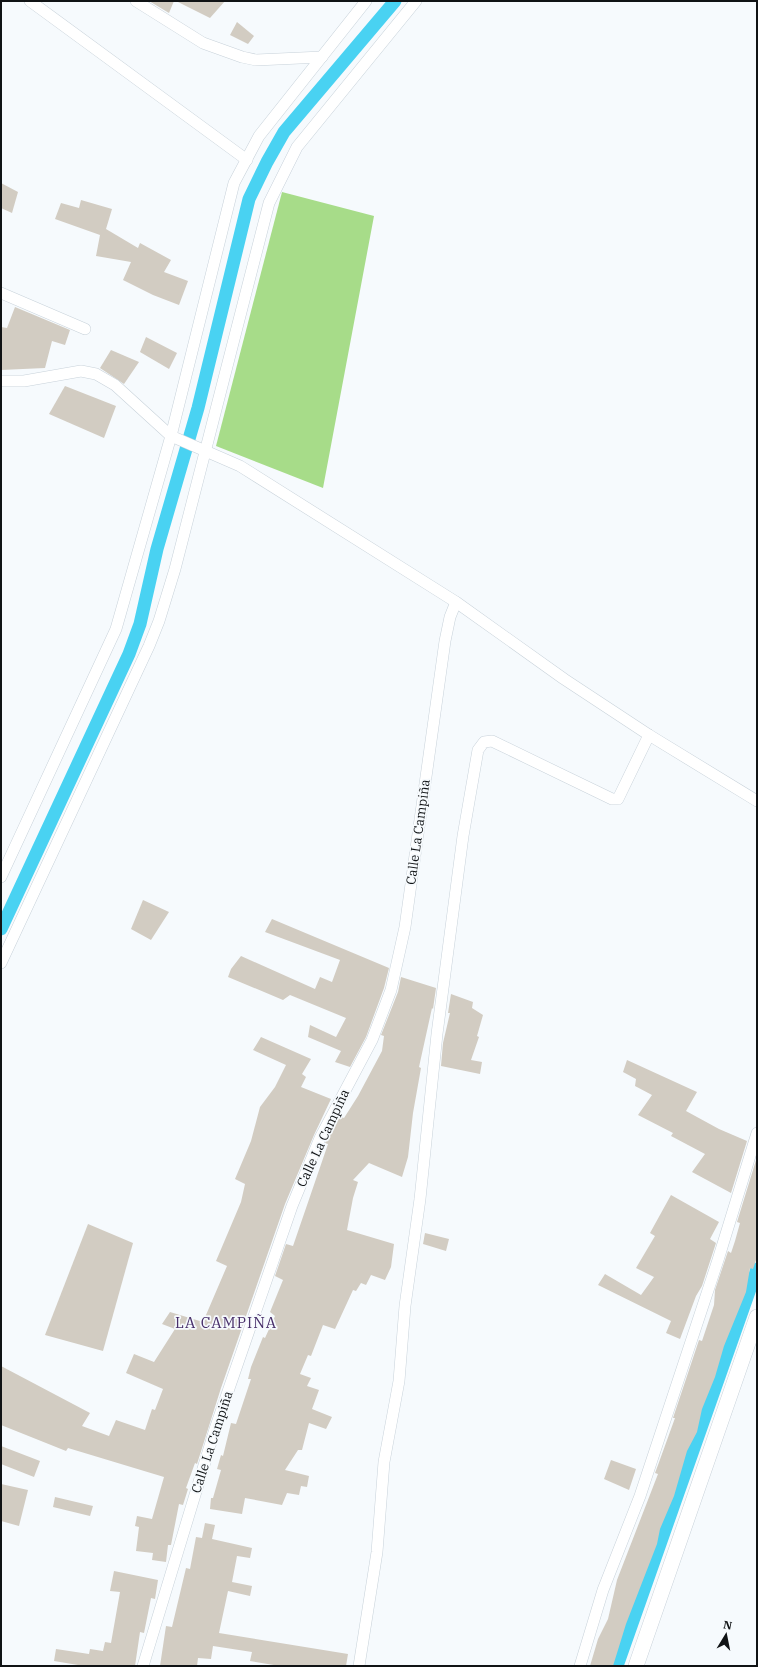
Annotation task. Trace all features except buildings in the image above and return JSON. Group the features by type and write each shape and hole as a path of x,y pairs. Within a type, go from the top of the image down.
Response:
{"main road":[{"path":"636,1666 757,1317"}],"street":[{"path":"30,1 247,160"},
{"path":"136,1 202,43 242,57 256,60 322,57"},
{"path":"1,877 116,629 171,436 234,184 259,136 366,1"},
{"path":"1,963 152,640 175,569 202,450 269,204 297,147 416,1"},
{"path":"1,293 85,329"},
{"path":"1,381 24,381 81,371 89,371 102,376 115,385 171,436 240,466 456,602 564,679 649,735 757,801"},
{"name":"Calle La Campiña","path":"143,1666 217,1422 292,1206 320,1138 372,1040 392,990 414,865 445,641 450,617 456,602"},
{"path":"359,1666 377,1552 384,1462 399,1381 405,1306 420,1199 438,1026 463,836 478,750 484,742 492,741 614,800 620,797 649,735"},
{"path":"580,1666 603,1590 640,1496 718,1260 757,1133"}],"green space":[{"path":"282,192 374,216 323,488 216,446"}],"waterway":[{"path":"1,929 129,654 140,624 157,549 198,408 249,199 284,132 395,1"},
{"path":"617,1666 757,1269"}],"district":[{"name":"LA CAMPIÑA","path":"226,1322"}]}
